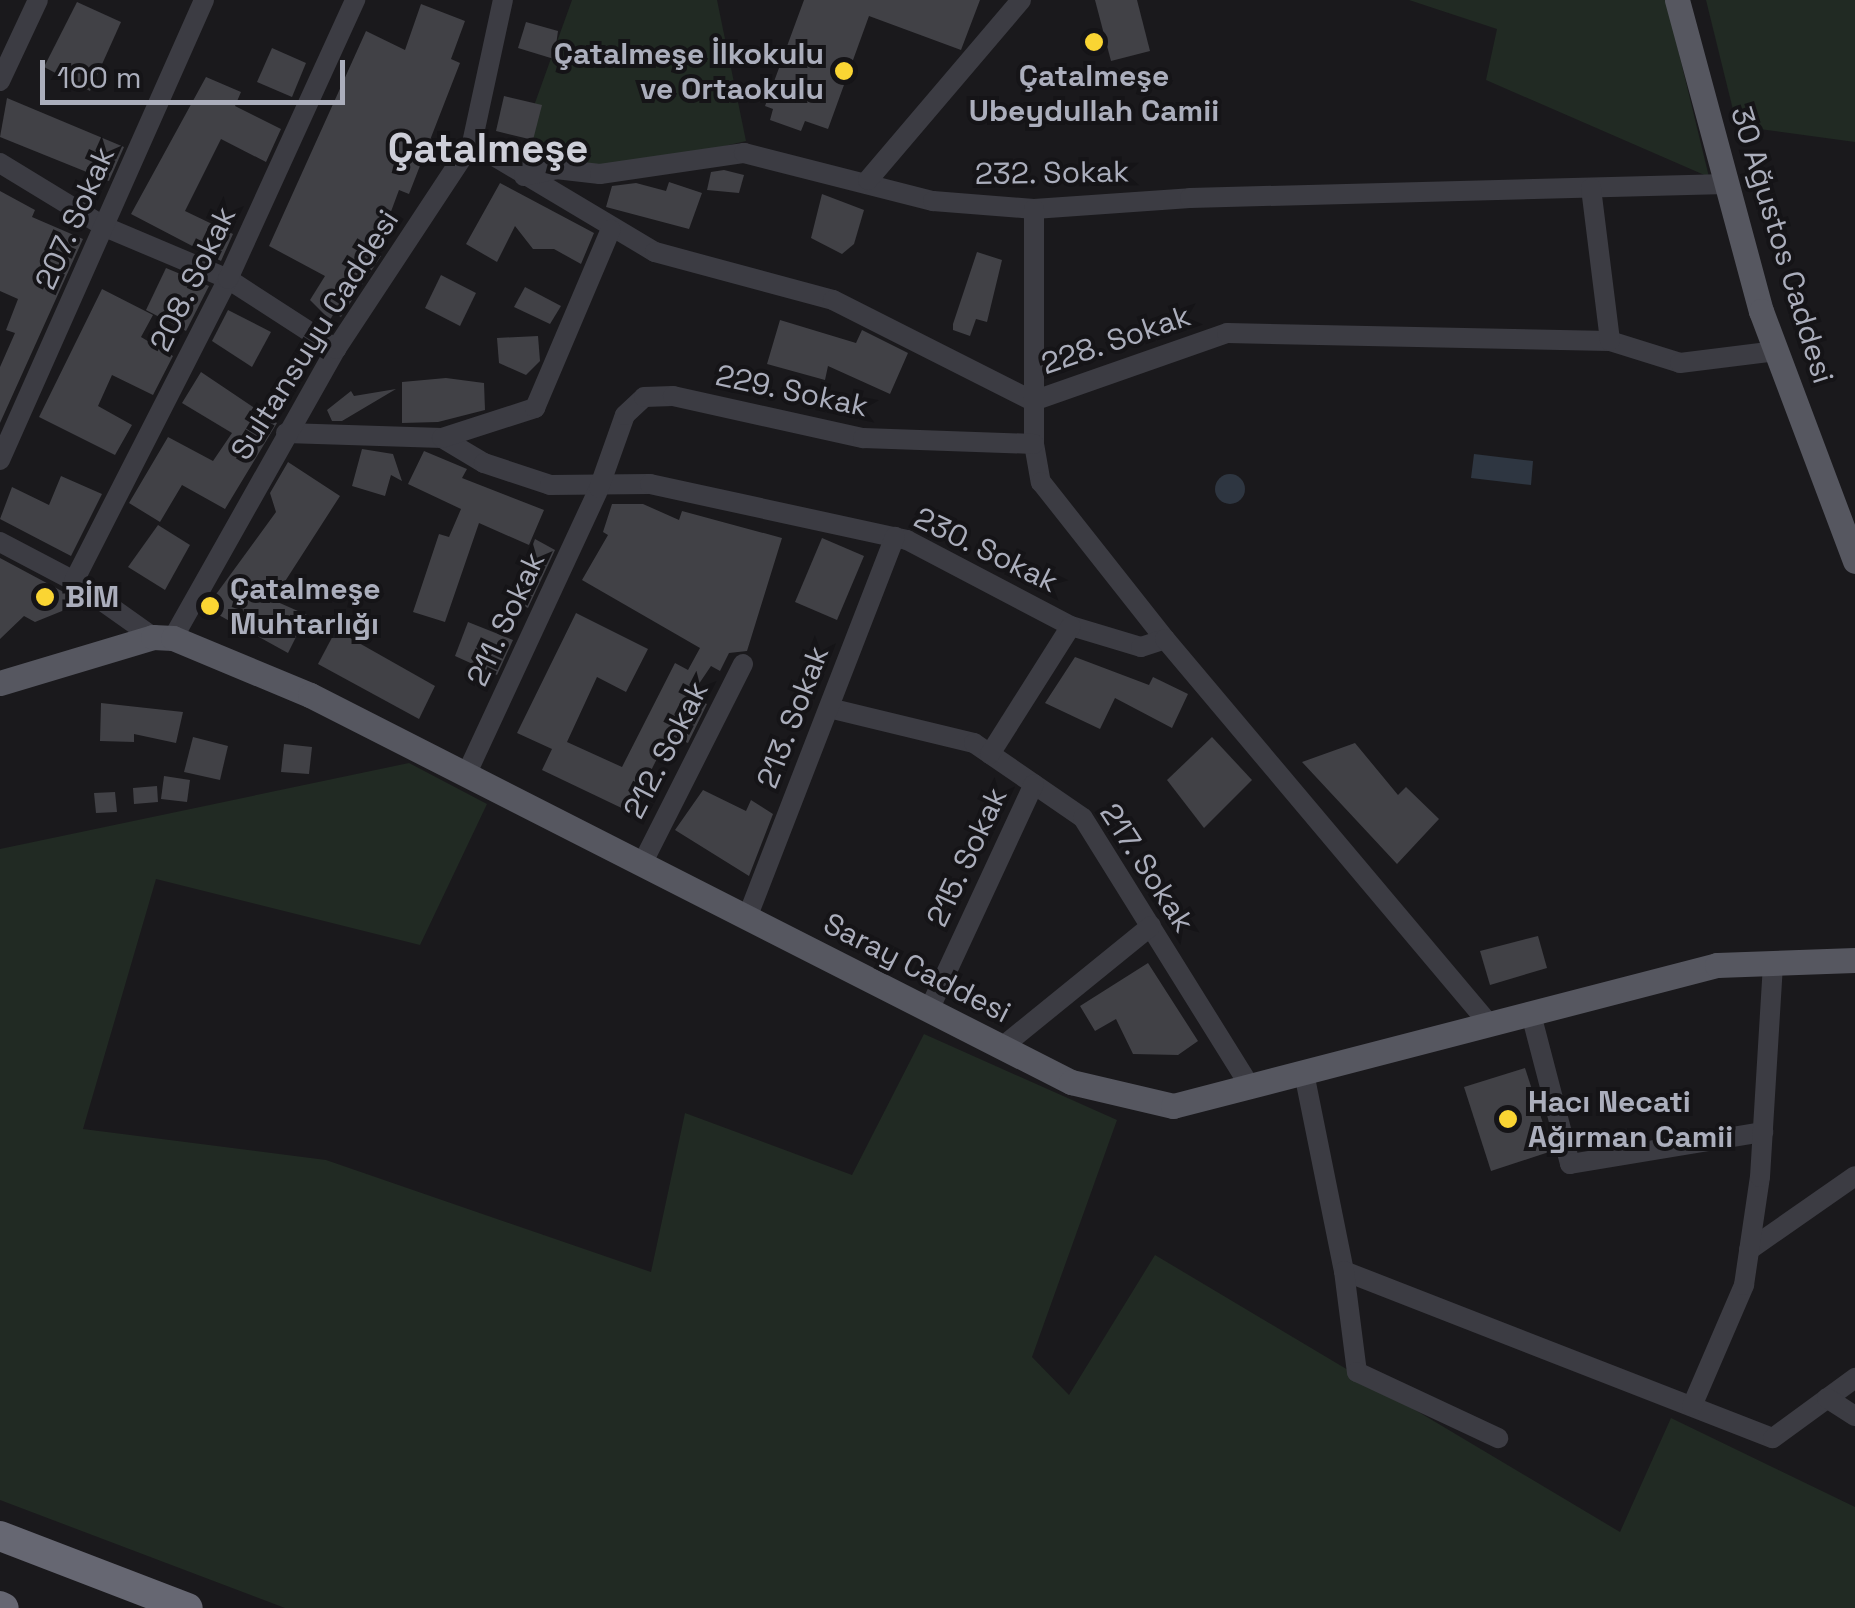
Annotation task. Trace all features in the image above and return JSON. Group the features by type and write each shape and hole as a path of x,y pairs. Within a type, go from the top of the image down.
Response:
{"highway":[{"path":"0,1536 188,1608"}],"main road":[{"name":"30 Ağustos Caddesi","path":"1677,0 1776,351 1855,561"},
{"path":"0,683 163,638"},
{"name":"Saray Caddesi","path":"163,638 310,695 1071,1082 1173,1106 1717,965 1855,960"}],"street":[{"path":"0,81 38,0"},
{"name":"207. Sokak","path":"0,460 204,0"},
{"name":"208. Sokak","path":"74,580 228,278 355,0"},
{"name":"Sultansuyu Caddesi","path":"163,638 336,349 472,143 503,0"},
{"path":"868,180 1021,0"},
{"name":"228. Sokak","path":"472,143 610,229 655,252 833,300 1034,401 1227,334 1610,341 1680,363 1776,351"},
{"name":"232. Sokak","path":"524,176 556,169 600,174 744,153 868,180 933,201 1034,209 1190,198 1727,184"},
{"path":"0,163 104,227 228,278 336,349"},
{"path":"1591,188 1610,341"},
{"path":"1034,209 1034,444 1048,496 1490,1025"},
{"path":"442,438 534,408 610,229"},
{"name":"229. Sokak","path":"600,488 625,416 657,394 863,438 1034,444"},
{"name":"230. Sokak","path":"286,433 442,438 517,477 600,488 650,484 895,537 1071,626 1142,647 1164,639"},
{"name":"211. Sokak","path":"466,774 600,488"},
{"name":"213. Sokak","path":"748,918 895,537"},
{"path":"0,542 74,580 163,638"},
{"path":"990,754 1071,626"},
{"name":"212. Sokak","path":"642,864 743,664"},
{"name":"217. Sokak","path":"829,708 974,742 1084,818 1250,1086"},
{"name":"215. Sokak","path":"929,1010 1034,784"},
{"path":"1002,1047 1151,926"},
{"path":"1692,1406 1744,1286 1763,1132 1773,963"},
{"path":"1531,1014 1570,1164 1763,1132"},
{"path":"1304,1073 1344,1271 1357,1372 1498,1438"},
{"path":"1749,1250 1855,1176"},
{"path":"1344,1271 1773,1438 1855,1378"},
{"path":"1828,1398 1855,1416"}],"shaded area":[{"path":"572,0 717,0 746,141 601,175 525,153 531,114"},
{"path":"1409,0 1666,0 1709,177 1486,80 1497,29"},
{"path":"1706,0 1855,0 1855,142 1737,126"},
{"path":"1474,454 1533,461 1531,485 1471,478"},
{"path":"1230,474 1241,478 1245,489 1241,500 1230,504 1219,500 1215,489 1219,478"},
{"path":"409,763 487,804 420,945 156,879 83,1129 326,1160 651,1272 685,1113 852,1175 924,1034 1117,1120 1032,1357 1069,1395 1155,1255 1620,1532 1671,1418 1855,1507 1855,1608 285,1608 0,1500 0,849"}],"building":[{"path":"804,0 980,0 961,50 869,16 828,129 805,121 801,131 770,120 773,109 765,106"},
{"path":"1095,0 1137,0 1150,51 1111,61"},
{"path":"77,2 121,22 90,91 44,67"},
{"path":"421,4 465,21 451,59 460,63 409,194 399,190 376,252 381,256 341,317 334,313 330,320 310,300 325,276 269,246 366,31 405,50"},
{"path":"526,22 558,31 554,59 518,48"},
{"path":"272,48 306,63 292,97 257,82"},
{"path":"206,77 241,92 235,106 281,129 266,162 221,139 185,211 233,234 221,261 131,214"},
{"path":"504,96 542,105 533,140 496,131"},
{"path":"7,98 124,147 109,181 0,137"},
{"path":"724,170 744,175 739,193 707,190 711,172"},
{"path":"669,182 702,193 689,229 606,207 612,186 636,183 666,191"},
{"path":"500,183 594,233 581,264 554,249 533,249 515,226 497,262 466,244"},
{"path":"0,191 35,210 32,217 83,239 0,423 0,367 15,333 6,330 18,299 0,291"},
{"path":"822,194 864,210 854,244 842,254 811,238"},
{"path":"977,252 1002,260 987,322 976,319 970,336 953,330 953,324"},
{"path":"166,268 209,286 186,331 146,310"},
{"path":"441,275 476,293 460,326 425,308"},
{"path":"525,287 561,306 550,324 514,307"},
{"path":"102,289 153,315 141,337 173,356 153,395 112,375 98,406 132,425 115,455 39,417"},
{"path":"228,310 271,332 252,367 212,341"},
{"path":"780,320 856,343 862,330 908,353 890,394 828,366 825,380 767,364"},
{"path":"538,336 540,361 526,375 499,363 497,338"},
{"path":"201,372 277,423 225,509 182,485 160,522 129,503 168,437 213,461 232,433 182,403"},
{"path":"446,378 484,383 485,410 438,422 402,423 402,382"},
{"path":"396,389 342,421 332,421 327,410 351,391 354,396"},
{"path":"362,449 393,454 402,481 391,475 385,496 352,486"},
{"path":"424,451 467,469 462,478 544,510 529,545 479,523 445,622 413,612 439,534 449,537 461,509 408,484"},
{"path":"288,462 340,496 273,600 307,615 288,653 206,608 276,512 270,493"},
{"path":"61,476 102,494 71,556 0,519 12,487 49,505"},
{"path":"612,504 643,504 679,520 682,511 782,538 747,651 729,653 720,671 711,666 690,697 707,704 688,743 669,735 630,812 542,770 552,749 517,733 576,613 648,649 626,692 597,677 567,742 622,767 675,663 688,670 700,648 582,580 608,535 603,532"},
{"path":"158,525 190,545 165,590 128,567"},
{"path":"822,538 864,556 837,620 795,602"},
{"path":"535,539 555,550 528,608 512,600"},
{"path":"0,558 71,596 67,609 35,622 24,616 0,639"},
{"path":"468,622 513,640 497,675 455,656"},
{"path":"336,630 435,686 419,719 318,664"},
{"path":"1075,657 1149,685 1153,677 1188,694 1172,728 1115,698 1100,729 1045,703"},
{"path":"101,703 183,712 176,743 134,734 134,742 100,741"},
{"path":"193,737 228,746 220,780 184,772"},
{"path":"1212,737 1252,780 1204,828 1167,780"},
{"path":"1355,743 1398,795 1406,787 1439,819 1397,864 1302,762"},
{"path":"284,744 312,747 309,774 281,772"},
{"path":"164,776 190,780 187,802 161,799"},
{"path":"157,786 158,802 134,804 133,788"},
{"path":"703,790 746,811 751,800 773,814 749,876 675,830"},
{"path":"115,792 117,812 96,813 94,793"},
{"path":"1538,936 1547,968 1490,985 1480,951"},
{"path":"1148,963 1198,1041 1178,1055 1133,1054 1116,1019 1095,1031 1080,1006"},
{"name":"Hacı Necati Ağırman Camii","path":"1525,1068 1552,1151 1491,1171 1464,1087"}],"place":[{"name":"Çatalmeşe Ubeydullah Camii","path":"1094,42"},
{"name":"Çatalmeşe İlkokulu ve Ortaokulu","path":"844,71"},
{"name":"BİM","path":"45,597"},
{"name":"Çatalmeşe Muhtarlığı","path":"210,606"},
{"name":"Hacı Necati Ağırman Camii","path":"1508,1119"}],"district":[{"name":"Çatalmeşe","path":"488,149"}]}
